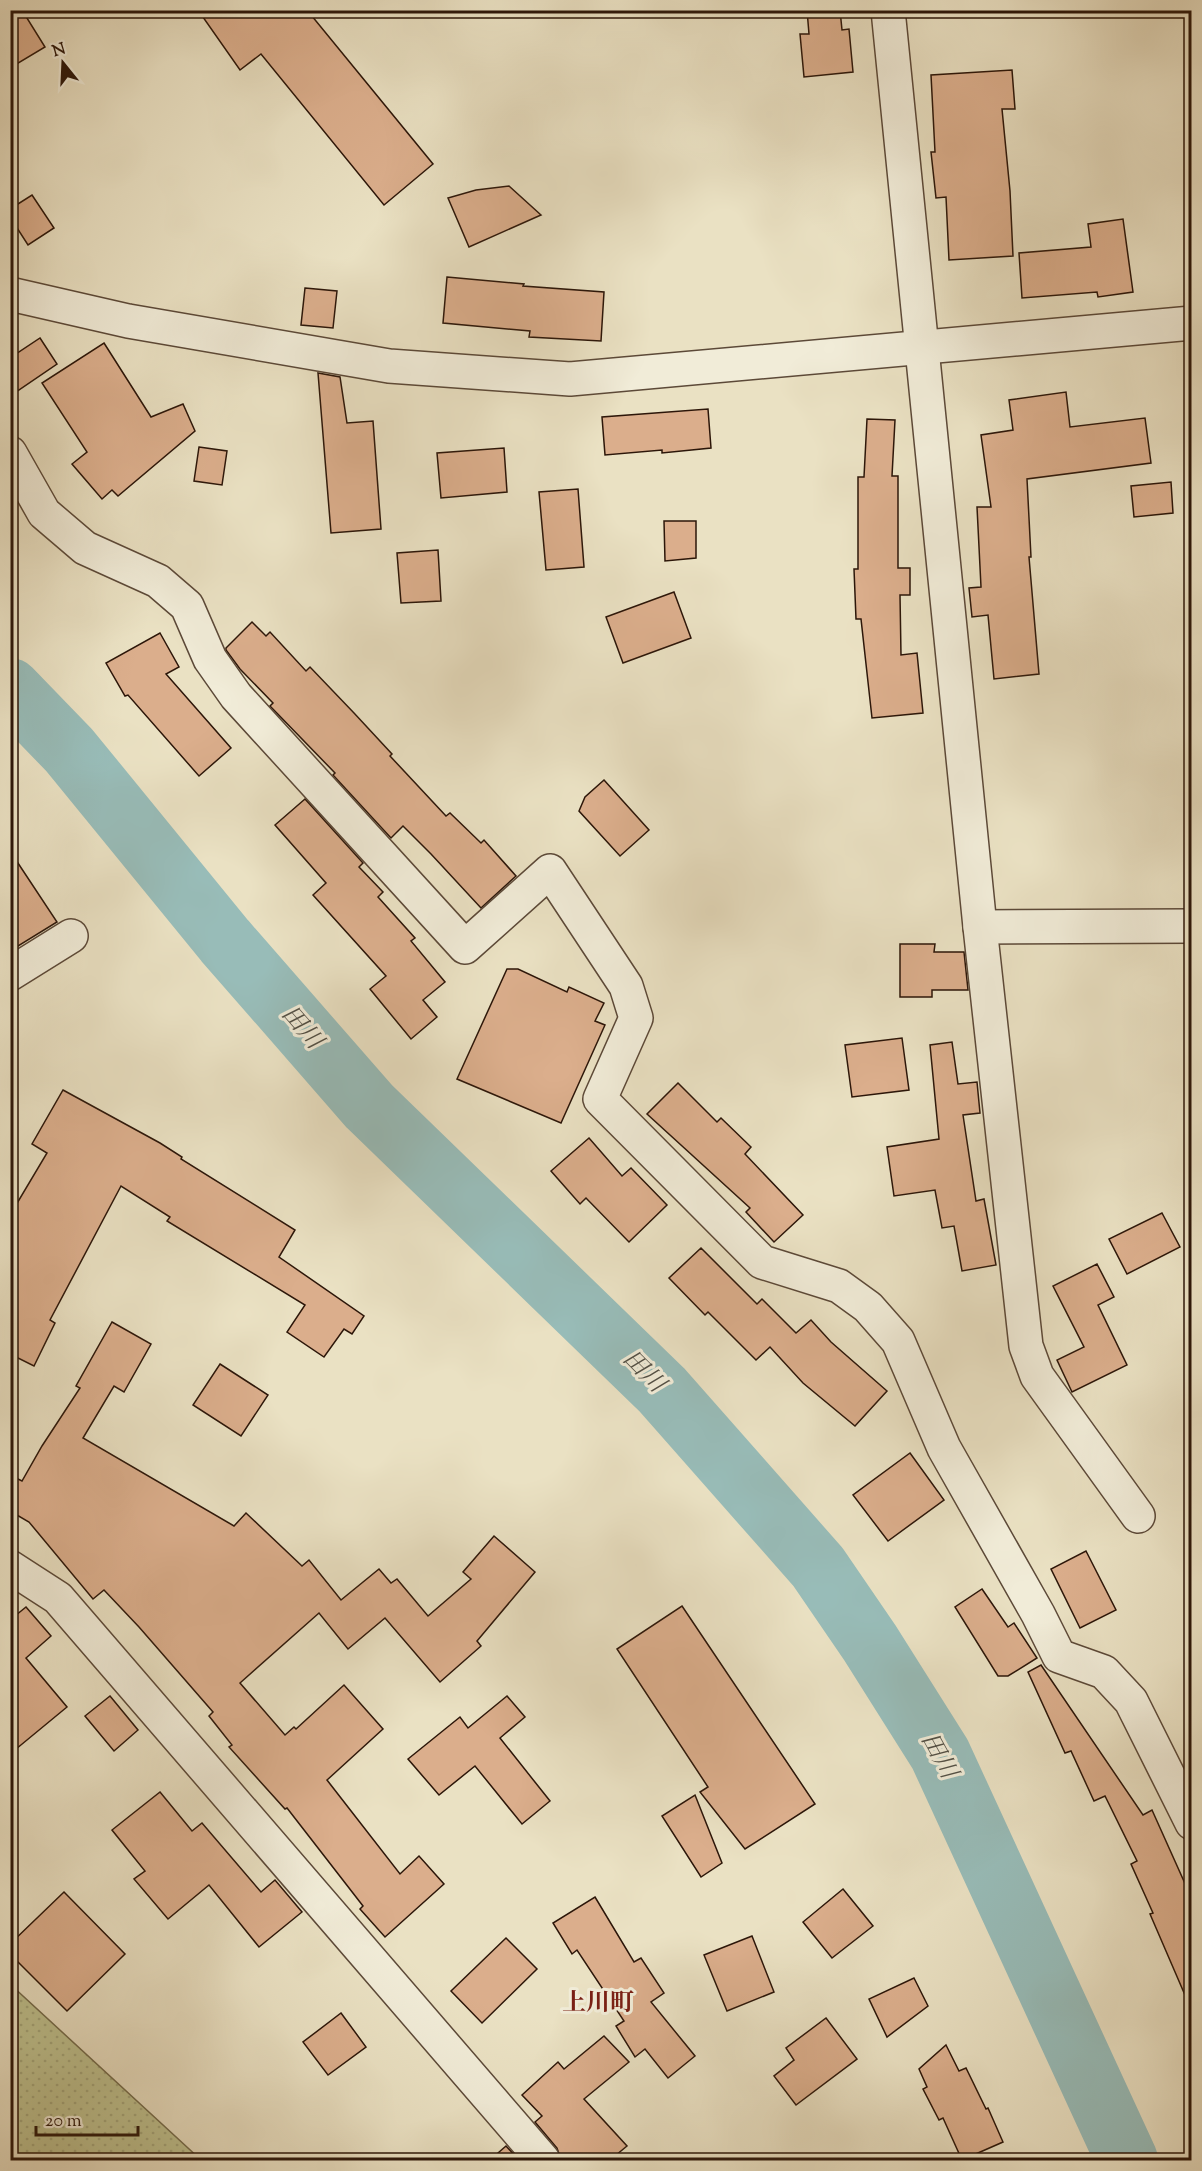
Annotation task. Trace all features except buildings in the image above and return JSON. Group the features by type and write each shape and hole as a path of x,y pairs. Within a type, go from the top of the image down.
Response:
{"street":[{"path":"888,10 980,927 1026,1346 1037,1376 1138,1516"},
{"path":"10,294 128,321 389,366 570,379 1191,323"},
{"path":"10,453 44,513 85,548 158,581 187,606 210,659 236,696 465,946 550,871 626,986 636,1018 600,1099 762,1262 839,1286 868,1306 898,1341 944,1448 1038,1614 1059,1656 1104,1672 1131,1701 1191,1823"},
{"path":"980,927 1191,926"},
{"path":"10,974 71,936"},
{"path":"10,1567 58,1598 543,2160"}],"green space":[{"path":"11,1985 201,2160 11,2160"}],"waterway":[{"name":"田川","path":"10,689 69,750 225,941 369,1106 662,1390 818,1567 870,1643 940,1754 1127,2160"}],"district":[{"name":"上川町","path":"598,2004"}]}
